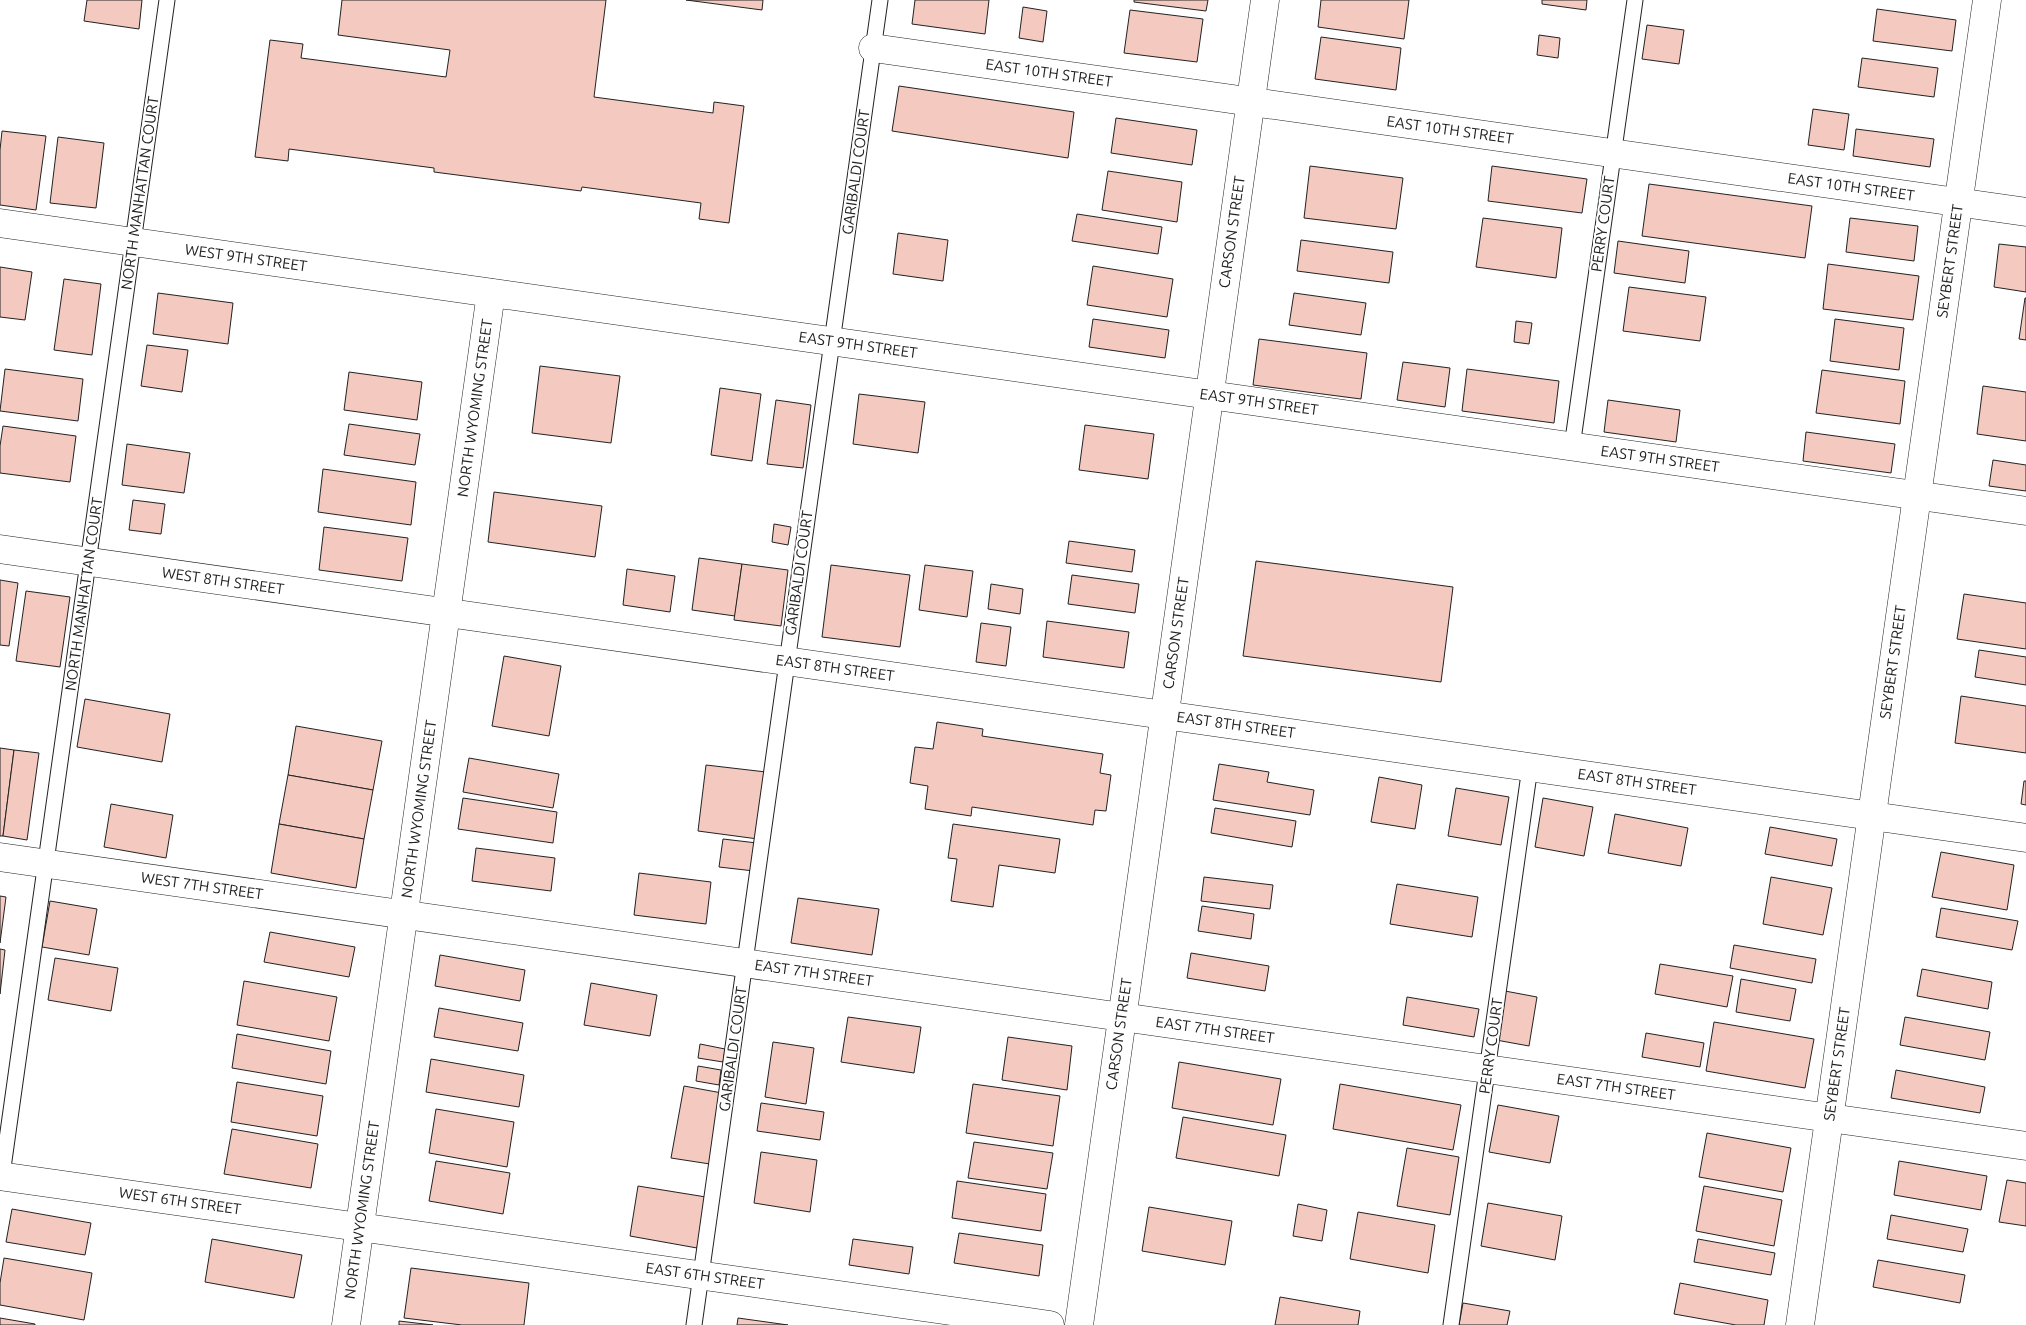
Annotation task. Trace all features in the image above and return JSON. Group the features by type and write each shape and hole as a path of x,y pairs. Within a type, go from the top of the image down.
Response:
{"street":[{"name":"CARSON STREET","path":"1079,1325 1265,0"},
{"name":"SEYBERT STREET","path":"1800,1325 1987,0"},
{"name":"EAST 10TH STREET","path":"873,48 2026,212"},
{"name":"WEST 9TH STREET","path":"0,224 491,293"},
{"name":"EAST 9TH STREET","path":"491,293 2026,511"},
{"name":"NORTH WYOMING STREET","path":"346,1325 491,293"},
{"name":"WEST 8TH STREET","path":"0,549 446,613"},
{"name":"EAST 8TH STREET","path":"446,613 2026,838"},
{"name":"WEST 7TH STREET","path":"0,857 404,915"},
{"name":"EAST 7TH STREET","path":"404,915 2026,1146"},
{"name":"WEST 6TH STREET","path":"1,1180 360,1227"},
{"name":"EAST 6TH STREET","path":"360,1227 1050,1325"}],"lane":[{"name":"NORTH MANHATTAN COURT","path":"1,1180 167,0"},
{"name":"GARIBALDI COURT","path":"694,1325 880,0"},
{"name":"PERRY COURT","path":"1572,447 1634,0"},
{"name":"PERRY COURT","path":"1451,1325 1530,767"}],"building":[{"path":"87,0 142,0 139,29 84,21"},
{"path":"342,0 606,0 594,97 713,113 714,102 744,106 729,223 699,219 701,203 582,187 581,191 434,172 434,168 289,149 288,161 255,157 270,40 303,44 301,58 446,77 450,50 338,35"},
{"path":"686,0 763,0 762,10"},
{"path":"915,0 989,0 985,34 912,24"},
{"path":"1134,0 1208,0 1206,11 1134,2"},
{"path":"1321,0 1409,0 1404,39 1318,27"},
{"path":"1542,0 1587,0 1586,10 1542,4"},
{"path":"1023,7 1047,11 1043,42 1019,38"},
{"path":"1877,9 1956,20 1952,51 1873,41"},
{"path":"1130,10 1203,19 1197,62 1124,53"},
{"path":"1647,25 1684,30 1679,64 1642,59"},
{"path":"1539,35 1560,38 1558,58 1537,55"},
{"path":"1321,37 1401,48 1396,90 1315,79"},
{"path":"1862,58 1938,68 1934,97 1858,87"},
{"path":"899,86 1074,112 1068,158 892,131"},
{"path":"1813,109 1849,114 1844,150 1808,145"},
{"path":"1116,118 1197,130 1192,165 1111,153"},
{"path":"1856,129 1934,139 1930,167 1853,156"},
{"path":"2,131 46,136 36,210 0,205"},
{"path":"58,137 104,143 96,208 50,203"},
{"path":"1310,166 1403,178 1396,229 1304,218"},
{"path":"1492,166 1587,179 1582,213 1488,201"},
{"path":"1108,171 1182,182 1177,222 1102,210"},
{"path":"1649,184 1812,206 1805,258 1642,236"},
{"path":"1077,214 1162,227 1158,254 1072,241"},
{"path":"1483,218 1562,228 1556,278 1476,267"},
{"path":"1850,218 1918,226 1914,261 1846,252"},
{"path":"898,233 948,240 943,281 893,274"},
{"path":"1301,240 1393,252 1389,283 1297,271"},
{"path":"1618,241 1689,251 1685,283 1614,273"},
{"path":"1999,244 2026,247 2026,292 1994,287"},
{"path":"1828,264 1919,276 1913,320 1823,309"},
{"path":"1093,266 1173,279 1167,317 1087,305"},
{"path":"0,267 32,272 25,320 0,317"},
{"path":"64,279 101,284 92,355 54,350"},
{"path":"1629,287 1706,297 1700,341 1623,331"},
{"path":"158,293 233,303 228,344 153,334"},
{"path":"1294,293 1366,303 1361,335 1289,325"},
{"path":"2026,298 2026,340 2019,339"},
{"path":"1093,319 1169,330 1165,358 1089,347"},
{"path":"1835,319 1904,328 1899,370 1830,361"},
{"path":"1516,321 1532,323 1529,344 1514,342"},
{"path":"1259,339 1367,353 1361,399 1253,385"},
{"path":"147,345 188,350 182,392 141,386"},
{"path":"1403,362 1450,368 1445,407 1397,400"},
{"path":"540,366 620,376 611,443 532,433"},
{"path":"5,369 83,379 78,421 0,411"},
{"path":"1467,369 1559,381 1554,423 1462,411"},
{"path":"1822,370 1905,381 1900,424 1816,413"},
{"path":"349,372 422,382 417,420 344,410"},
{"path":"1983,386 2026,392 2026,441 1977,434"},
{"path":"720,388 761,394 752,461 711,455"},
{"path":"859,394 925,402 918,453 853,444"},
{"path":"776,400 811,405 803,468 767,464"},
{"path":"1608,400 1680,410 1676,442 1604,432"},
{"path":"349,424 420,434 415,465 344,455"},
{"path":"1085,425 1154,434 1148,479 1079,470"},
{"path":"3,426 76,436 70,482 0,473 0,446"},
{"path":"1806,432 1895,444 1891,473 1803,461"},
{"path":"127,444 190,453 184,493 122,485"},
{"path":"1993,460 2026,465 2026,491 1989,486"},
{"path":"323,469 416,482 411,525 318,512"},
{"path":"494,492 602,506 595,557 488,542"},
{"path":"133,500 165,504 161,534 129,530"},
{"path":"774,524 791,527 788,545 772,542"},
{"path":"324,527 408,538 402,581 319,570"},
{"path":"1069,541 1135,550 1132,572 1066,563"},
{"path":"699,558 742,564 735,616 692,610"},
{"path":"1256,561 1453,587 1441,682 1243,656"},
{"path":"742,564 788,570 781,626 734,620"},
{"path":"831,565 910,575 900,647 822,637"},
{"path":"925,565 973,571 967,617 919,610"},
{"path":"627,569 675,576 670,612 623,605"},
{"path":"1072,575 1139,584 1135,613 1068,604"},
{"path":"0,580 18,583 9,646 0,645"},
{"path":"991,584 1023,589 1020,614 988,609"},
{"path":"26,591 70,597 60,667 16,661"},
{"path":"1964,594 2026,603 2026,649 1957,639"},
{"path":"1047,621 1129,632 1124,668 1043,657"},
{"path":"981,623 1011,627 1006,666 976,662"},
{"path":"1979,650 2026,657 2026,685 1975,677"},
{"path":"504,656 561,666 549,736 492,726"},
{"path":"1961,696 2026,706 2026,753 1955,743"},
{"path":"85,699 170,714 162,762 77,747"},
{"path":"937,722 983,729 982,736 1103,754 1100,773 1111,775 1106,811 1095,810 1093,825 972,807 971,816 925,809 928,786 910,783 915,747 933,749"},
{"path":"296,726 382,741 373,790 288,775"},
{"path":"0,748 14,750 3,836 0,836"},
{"path":"14,750 39,753 27,840 3,836"},
{"path":"469,758 559,774 553,808 463,792"},
{"path":"1219,764 1269,772 1267,782 1314,790 1310,815 1213,800"},
{"path":"706,765 766,772 758,839 698,831"},
{"path":"288,775 373,790 364,839 279,824"},
{"path":"1379,777 1422,785 1415,829 1371,822"},
{"path":"2024,781 2026,781 2026,805 2021,804"},
{"path":"1456,788 1509,797 1501,845 1448,836"},
{"path":"463,798 557,812 553,843 458,829"},
{"path":"1543,798 1593,807 1584,856 1535,847"},
{"path":"111,804 173,815 166,858 104,847"},
{"path":"1215,808 1296,821 1292,847 1211,833"},
{"path":"1615,814 1688,828 1681,866 1608,853"},
{"path":"279,824 364,839 356,888 271,873"},
{"path":"953,824 1060,839 1055,873 999,865 993,907 951,901 957,859 948,858"},
{"path":"1770,827 1837,839 1832,866 1765,854"},
{"path":"723,839 757,843 754,871 719,867"},
{"path":"476,848 555,858 551,891 472,881"},
{"path":"1941,852 2014,865 2007,910 1932,897"},
{"path":"639,873 711,882 706,924 634,915"},
{"path":"1204,877 1273,885 1270,909 1201,901"},
{"path":"1771,877 1832,888 1823,935 1763,924"},
{"path":"1397,884 1478,897 1472,937 1390,924"},
{"path":"0,896 6,897 0,943"},
{"path":"798,898 879,909 872,955 791,943"},
{"path":"50,901 97,909 89,955 42,947"},
{"path":"1202,906 1254,914 1251,939 1198,931"},
{"path":"1941,908 2018,921 2012,950 1936,937"},
{"path":"270,932 355,947 349,977 264,962"},
{"path":"1734,945 1816,959 1812,983 1730,968"},
{"path":"0,949 5,950 0,994"},
{"path":"1191,953 1269,966 1265,991 1187,978"},
{"path":"440,955 525,970 520,1001 435,986"},
{"path":"55,958 118,968 111,1011 48,1000"},
{"path":"1660,964 1733,976 1727,1007 1655,994"},
{"path":"1922,969 1992,982 1988,1009 1917,996"},
{"path":"1741,979 1796,989 1790,1021 1736,1012"},
{"path":"244,981 337,997 329,1041 237,1025"},
{"path":"591,983 657,995 650,1036 584,1025"},
{"path":"1505,991 1537,997 1529,1046 1496,1040"},
{"path":"1407,997 1479,1009 1474,1037 1403,1025"},
{"path":"439,1008 523,1023 518,1051 434,1037"},
{"path":"848,1017 921,1027 914,1073 841,1062"},
{"path":"1905,1017 1990,1032 1985,1060 1900,1045"},
{"path":"1714,1022 1814,1039 1805,1088 1706,1071"},
{"path":"1646,1033 1704,1043 1700,1067 1642,1057"},
{"path":"237,1034 331,1051 326,1084 232,1068"},
{"path":"1008,1037 1072,1046 1067,1090 1002,1080"},
{"path":"773,1042 814,1048 806,1104 765,1097"},
{"path":"700,1044 725,1049 723,1062 698,1058"},
{"path":"431,1059 524,1075 519,1107 426,1092"},
{"path":"1179,1062 1281,1079 1273,1125 1172,1108"},
{"path":"698,1066 721,1070 719,1085 696,1081"},
{"path":"1896,1070 1985,1087 1980,1113 1891,1098"},
{"path":"237,1082 323,1096 317,1136 231,1122"},
{"path":"973,1084 1060,1096 1053,1146 966,1133"},
{"path":"1340,1084 1461,1105 1453,1150 1333,1129"},
{"path":"684,1086 722,1093 710,1164 671,1158"},
{"path":"761,1103 824,1112 820,1140 757,1131"},
{"path":"1498,1105 1559,1116 1550,1163 1489,1152"},
{"path":"436,1109 514,1122 507,1167 429,1153"},
{"path":"1183,1117 1286,1135 1279,1176 1176,1158"},
{"path":"232,1129 318,1144 311,1188 224,1174"},
{"path":"1707,1133 1791,1148 1783,1192 1699,1177"},
{"path":"974,1142 1053,1153 1047,1189 968,1178"},
{"path":"1407,1148 1459,1157 1450,1215 1397,1206"},
{"path":"761,1152 817,1160 810,1212 754,1203"},
{"path":"436,1161 510,1173 503,1214 429,1201"},
{"path":"1899,1161 1987,1176 1981,1210 1894,1195"},
{"path":"2007,1180 2026,1183 2026,1226 1999,1222"},
{"path":"957,1181 1046,1194 1041,1231 952,1218"},
{"path":"638,1186 706,1197 697,1248 630,1236"},
{"path":"1704,1186 1782,1200 1774,1246 1696,1231"},
{"path":"1488,1203 1562,1216 1555,1260 1481,1246"},
{"path":"1298,1204 1327,1210 1322,1241 1293,1236"},
{"path":"1149,1207 1232,1221 1225,1265 1142,1251"},
{"path":"12,1209 91,1223 85,1255 6,1242"},
{"path":"1358,1212 1435,1225 1428,1273 1350,1259"},
{"path":"1891,1215 1968,1229 1963,1252 1887,1239"},
{"path":"959,1233 1043,1245 1039,1276 954,1263"},
{"path":"212,1239 302,1255 294,1298 205,1282"},
{"path":"853,1239 913,1247 909,1274 849,1265"},
{"path":"1698,1239 1775,1253 1771,1275 1694,1262"},
{"path":"4,1258 92,1273 84,1320 0,1305 0,1283"},
{"path":"1878,1260 1965,1275 1960,1303 1873,1287"},
{"path":"411,1268 529,1283 524,1325 462,1325 404,1318"},
{"path":"1680,1283 1768,1300 1764,1325 1736,1325 1674,1314"},
{"path":"1280,1297 1360,1311 1358,1325 1275,1325"},
{"path":"1463,1303 1510,1311 1507,1325 1459,1325"},
{"path":"0,1318 35,1324 35,1325 0,1325"},
{"path":"738,1318 788,1325 737,1325"},
{"path":"399,1321 433,1325 399,1325"}]}
